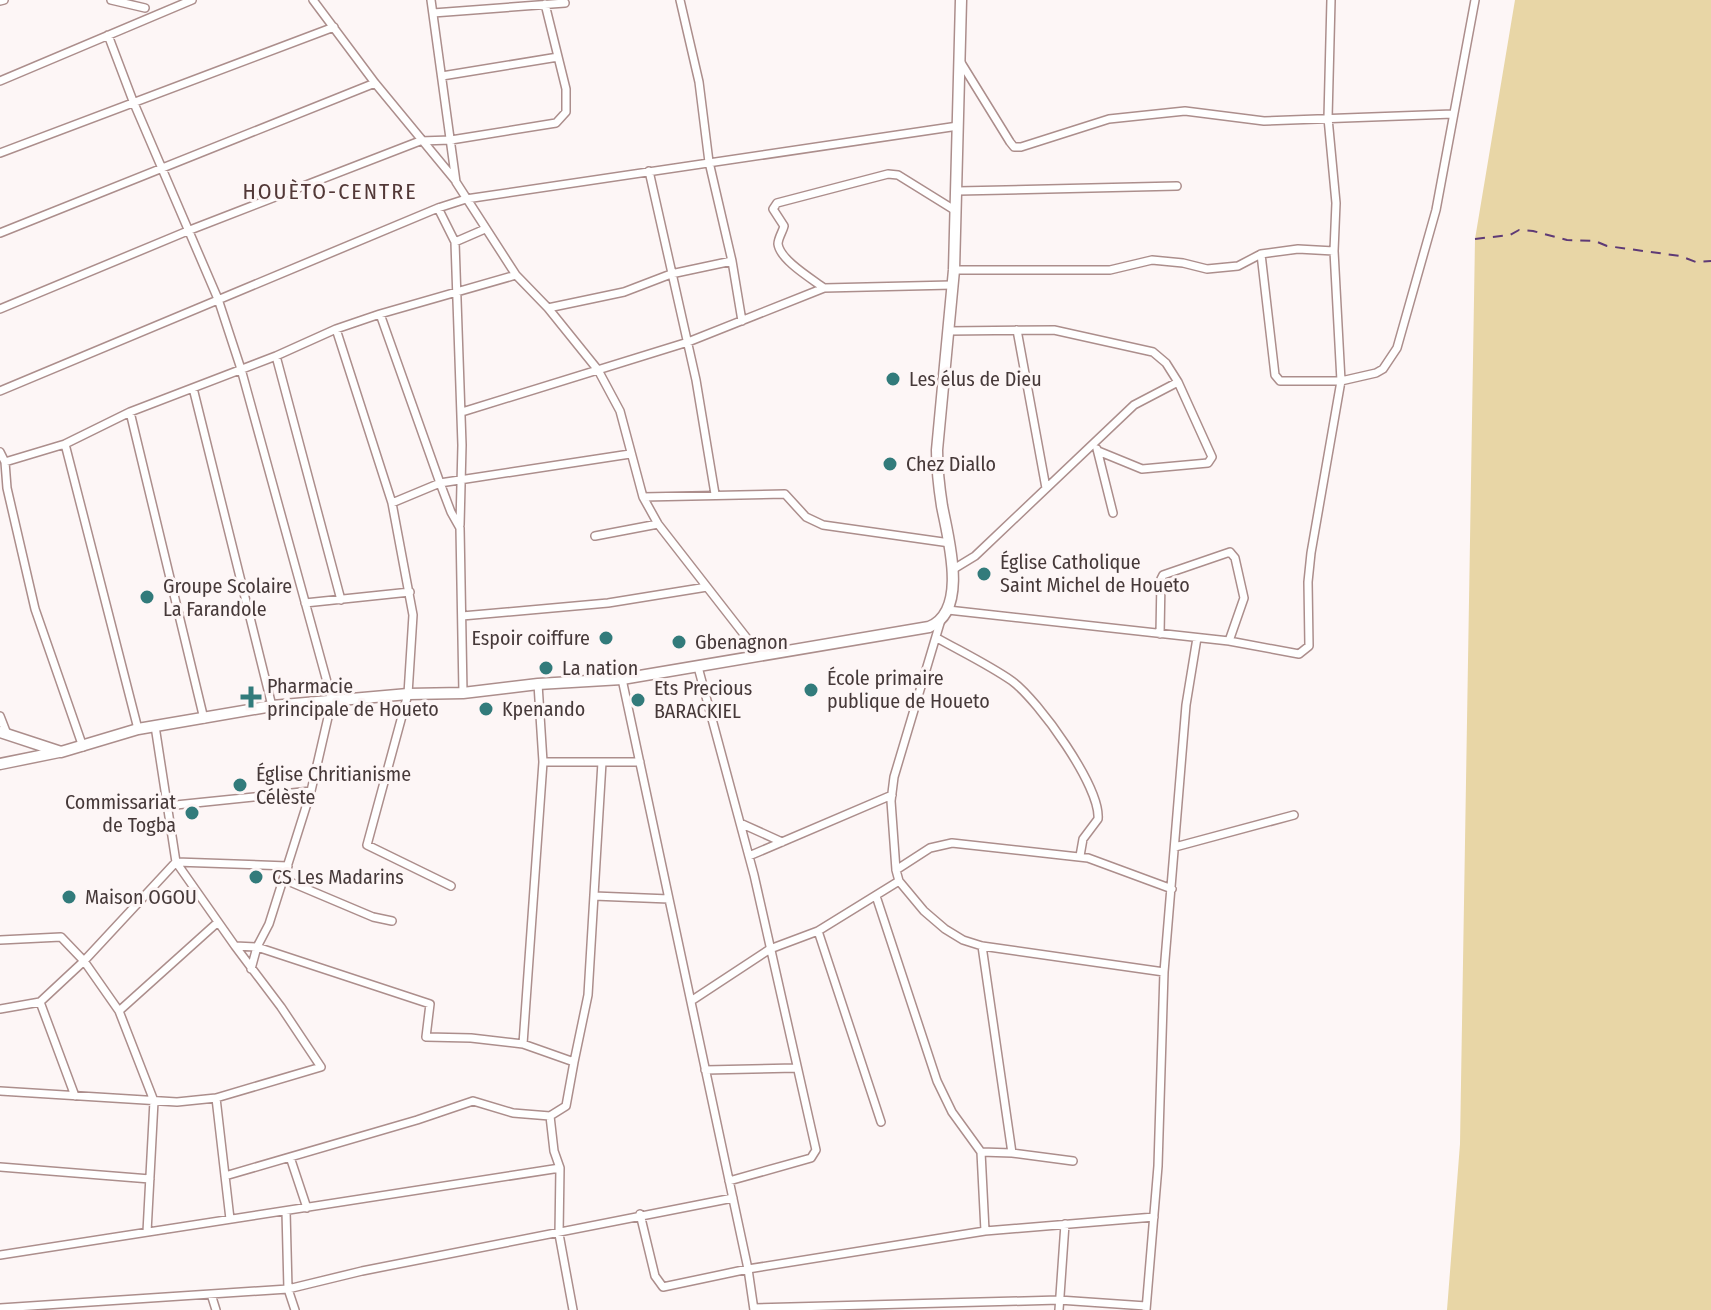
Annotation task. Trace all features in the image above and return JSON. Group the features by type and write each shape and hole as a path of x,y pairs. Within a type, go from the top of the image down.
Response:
{"street":[{"path":"111,0 139,9 145,4"},
{"path":"0,81 192,0"},
{"path":"313,0 420,141 456,182 516,275 548,308 598,370 620,411 643,497 658,524 760,655"},
{"path":"431,0 456,182"},
{"path":"680,0 699,82 709,162 732,261 742,321"},
{"path":"961,0 957,212 937,471 950,543 952,589 948,610 940,623 902,744 892,795 896,870 899,881 924,911 963,940 982,946 1164,972"},
{"path":"948,610 1229,641 1299,654 1309,646 1311,553 1341,381 1334,251 1336,203 1328,118 1331,0"},
{"path":"1261,254 1275,375 1280,381 1341,381 1383,369 1397,348 1433,227 1475,0"},
{"path":"433,13 565,3"},
{"path":"145,4 147,17"},
{"path":"0,309 190,230 420,141 451,140 556,123 566,112 566,89 545,4"},
{"path":"0,153 334,27"},
{"path":"108,35 218,299 241,369 332,700 311,791 269,924 257,947 251,969"},
{"path":"442,76 558,57"},
{"path":"960,60 1014,147 1109,119 1185,111 1264,121 1453,114"},
{"path":"0,233 375,83"},
{"path":"0,391 466,199 958,126"},
{"path":"649,171 688,342 715,494"},
{"path":"824,288 781,252 779,240 784,226 773,209 777,203 863,180 898,175 957,212"},
{"path":"958,191 1177,186"},
{"path":"438,208 455,242 462,412 460,528 463,693"},
{"path":"455,242 485,229"},
{"path":"954,270 1110,270 1152,260 1207,269 1238,266 1261,254 1298,249 1334,251"},
{"path":"548,308 624,292 671,274 732,261"},
{"path":"5,462 65,444 130,412 276,356 336,329 516,275"},
{"path":"462,412 688,342 824,288 952,285"},
{"path":"380,314 440,483 460,528"},
{"path":"336,329 392,503 413,615 408,694 367,845 451,886"},
{"path":"1017,330 1046,488"},
{"path":"948,331 1054,330 1153,352 1166,363 1178,382 1212,457 1208,463 1142,469 1098,451"},
{"path":"276,356 341,600"},
{"path":"952,570 975,556 1134,405 1178,382"},
{"path":"193,388 272,706"},
{"path":"130,412 204,719"},
{"path":"1095,440 1113,513"},
{"path":"65,444 138,729"},
{"path":"0,452 5,462 7,488 35,609 83,747"},
{"path":"392,503 440,483 630,454"},
{"path":"643,497 785,494 806,517 823,525 950,543"},
{"path":"595,536 658,524"},
{"path":"1160,634 1163,575 1230,552 1235,558 1244,598 1229,641"},
{"path":"462,616 608,603 707,587"},
{"path":"305,603 410,592"},
{"path":"0,764 83,747 138,729 272,706 622,679 940,623"},
{"path":"937,638 1011,681 1030,696 1048,720 1091,786 1096,801 1098,819 1083,839 1080,856"},
{"path":"622,679 754,1309 1059,1300 1146,1308 1158,1166 1164,972 1186,705 1197,638"},
{"path":"698,667 749,856 815,1154 811,1158 729,1181"},
{"path":"523,1044 543,762 538,684"},
{"path":"0,716 3,733 61,752"},
{"path":"0,1091 177,1102 216,1098 321,1067 176,862 155,726"},
{"path":"543,762 640,762"},
{"path":"225,1176 473,1101 513,1113 550,1116 566,1106 588,995 602,762"},
{"path":"166,806 311,791"},
{"path":"749,856 892,795"},
{"path":"1175,847 1294,815"},
{"path":"740,823 782,842"},
{"path":"896,870 942,843 1080,856 1172,889"},
{"path":"0,1009 40,1002 84,961 176,862 288,866"},
{"path":"283,879 373,917 392,921"},
{"path":"691,1001 770,949 818,931 899,881"},
{"path":"594,896 669,899"},
{"path":"876,896 937,1081 952,1112 981,1152 985,1231"},
{"path":"119,1011 218,922"},
{"path":"818,931 881,1122"},
{"path":"0,940 7,937 61,937 84,961 119,1011 154,1101 147,1232"},
{"path":"235,946 257,947 430,1004 426,1037 523,1044 574,1062"},
{"path":"982,946 1012,1153"},
{"path":"40,1002 75,1096"},
{"path":"705,1070 796,1068"},
{"path":"216,1098 230,1219"},
{"path":"550,1116 554,1151 560,1168 559,1234 573,1310"},
{"path":"981,1152 1073,1161"},
{"path":"290,1157 307,1208"},
{"path":"0,1167 150,1179"},
{"path":"0,1255 560,1168"},
{"path":"0,1308 46,1308 128,1299 288,1289 362,1271 559,1234 640,1214 733,1198"},
{"path":"286,1211 288,1289 295,1310"},
{"path":"640,1214 655,1276 663,1287 748,1269 985,1231 1154,1217"},
{"path":"1059,1310 1065,1224"},
{"path":"211,1294 216,1310"},
{"path":"128,1299 132,1310"}],"shaded area":[{"path":"1515,0 1711,0 1711,1310 1447,1310 1460,1144 1475,239"}],"ferry route":[{"path":"1475,239 1510,235 1519,230 1533,231 1567,240 1595,241 1607,246 1680,256 1696,262 1711,261"}],"place":[{"name":"Les élus de Dieu","path":"893,379"},
{"name":"Chez Diallo","path":"890,464"},
{"name":"Église Catholique Saint Michel de Houeto","path":"984,574"},
{"name":"Groupe Scolaire La Farandole","path":"147,597"},
{"name":"Espoir coiffure","path":"606,638"},
{"name":"Gbenagnon","path":"679,642"},
{"name":"La nation","path":"546,668"},
{"name":"École primaire publique de Houeto","path":"811,690"},
{"name":"Pharmacie principale de Houeto","path":"251,697"},
{"name":"Ets Precious BARACKIEL","path":"638,700"},
{"name":"Kpenando","path":"486,709"},
{"name":"Église Chritianisme Célèste","path":"240,785"},
{"name":"Commissariat de Togba","path":"192,813"},
{"name":"CS Les Madarins","path":"256,877"},
{"name":"Maison OGOU","path":"69,897"}],"district":[{"name":"HOUÈTO-CENTRE","path":"330,191"}]}
